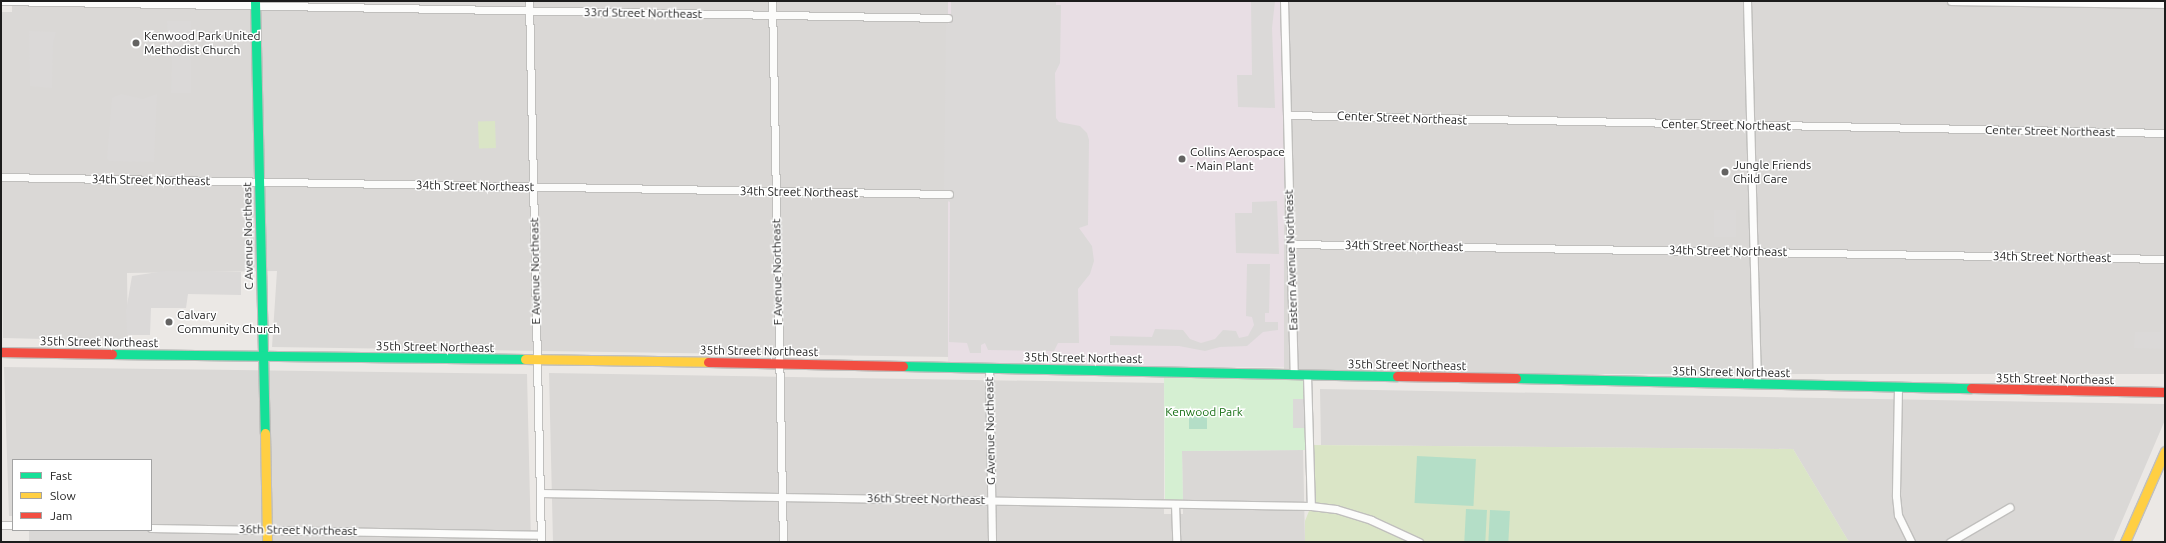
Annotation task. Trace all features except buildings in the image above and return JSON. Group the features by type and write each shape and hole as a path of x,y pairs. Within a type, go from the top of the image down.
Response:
{"street":[{"name":"33rd Street Northeast","path":"1,1 255,4 529,11 948,18"},
{"name":"E Avenue Northeast","path":"529,1 541,538"},
{"name":"F Avenue Northeast","path":"772,1 783,542"},
{"name":"Eastern Avenue Northeast","path":"1284,1 1294,374"},
{"path":"1746,1 1751,126 1757,384"},
{"path":"1952,1 2165,4"},
{"name":"C Avenue Northeast","path":"255,4 267,542"},
{"name":"Center Street Northeast","path":"1287,115 1751,126 2165,133"},
{"name":"34th Street Northeast","path":"1,178 949,194"},
{"name":"34th Street Northeast","path":"1291,244 2165,259"},
{"name":"35th Street Northeast","path":"1,352 779,363 1898,388 2165,392"},
{"name":"G Avenue Northeast","path":"989,368 992,542"},
{"path":"1307,375 1311,506"},
{"path":"1898,388 1896,496 1898,515 1912,542"},
{"path":"2125,542 2165,451"},
{"name":"36th Street Northeast","path":"540,493 1311,506 1336,509 1371,520 1419,542"},
{"path":"1175,504 1176,542"},
{"path":"1950,542 2010,507"},
{"path":"1,525 12,525"},
{"name":"36th Street Northeast","path":"152,528 541,538"}],"shaded area":[{"path":"12,1 950,1 951,357 272,347 277,271 127,273 128,341 3,338 1,12 12,12"},
{"path":"948,1 1284,1 1284,367 948,367"},
{"path":"951,1 1056,1 1056,5 1061,5 1060,63 1055,73 1056,118 1059,122 1080,126 1087,133 1089,140 1088,225 1079,228 1092,246 1094,261 1090,274 1078,289 1079,343 1058,343 1054,351 988,350 985,343 981,345 981,353 970,353 967,343 949,342 950,202 945,200 944,189 946,24 951,23"},
{"path":"1251,1 1275,1 1272,28 1275,108 1238,107 1237,75 1252,75"},
{"path":"1284,1 2165,1 2165,374 1284,374"},
{"path":"167,21 191,21 191,93 171,93 172,57 168,56"},
{"path":"29,31 56,32 53,42 52,88 30,86"},
{"path":"121,94 143,99 157,94 154,162 109,161 107,158 112,98"},
{"path":"1277,201 1279,254 1236,253 1235,213 1252,213 1252,202"},
{"path":"1714,210 1736,210 1736,237 1714,237"},
{"path":"1247,264 1270,264 1269,313 1265,313 1265,322 1278,322 1278,330 1263,332 1247,346 1220,347 1205,351 1179,346 1110,345 1110,336 1152,337 1155,329 1183,330 1190,339 1201,343 1215,339 1223,330 1236,331 1239,338 1248,336 1254,325 1252,317 1246,316"},
{"path":"165,271 241,272 241,295 188,294 186,308 151,308 150,335 127,335 126,311 132,276"},
{"path":"2161,324 2165,324 2165,349 2134,348 2135,332 2161,332"},
{"path":"4,367 527,374 531,542 29,542 29,531 152,531 152,459 12,459 12,516 9,516"},
{"path":"549,373 1164,383 1164,514 1183,514 1182,451 1303,450 1305,542 553,542"},
{"path":"1320,389 2165,404 2165,420 2113,542 1849,542 1793,449 1321,445"},
{"path":"1293,399 1307,399 1307,428 1293,428"}],"green space":[{"path":"495,121 496,148 479,149 478,122"},
{"name":"Kenwood Park","path":"1164,372 1307,375 1309,450 1182,451 1183,504 1165,504"},
{"path":"1189,409 1207,409 1207,429 1189,429"},
{"path":"1309,445 1793,449 1849,542 1305,542 1305,521 1311,506"},
{"path":"1417,456 1476,459 1473,506 1415,503"},
{"path":"1466,509 1487,510 1485,542 1464,542"},
{"path":"1490,510 1510,511 1508,542 1488,542"}],"traffic: fast":[{"path":"255,1 265,433"},
{"path":"112,354 525,359"},
{"path":"903,366 1397,376"},
{"path":"1516,378 1971,388"}],"traffic: slow":[{"path":"525,359 708,362"},
{"path":"265,433 267,542"},
{"path":"2125,542 2165,451"}],"traffic: jam":[{"path":"1,352 112,354"},
{"path":"708,362 903,366"},
{"path":"1397,376 1516,378"},
{"path":"1971,388 2165,392"}],"place":[{"name":"Kenwood Park United Methodist Church","path":"136,43"},
{"name":"Collins Aerospace - Main Plant","path":"1182,159"},
{"name":"Jungle Friends Child Care","path":"1725,172"},
{"name":"Calvary Community Church","path":"169,322"}]}
